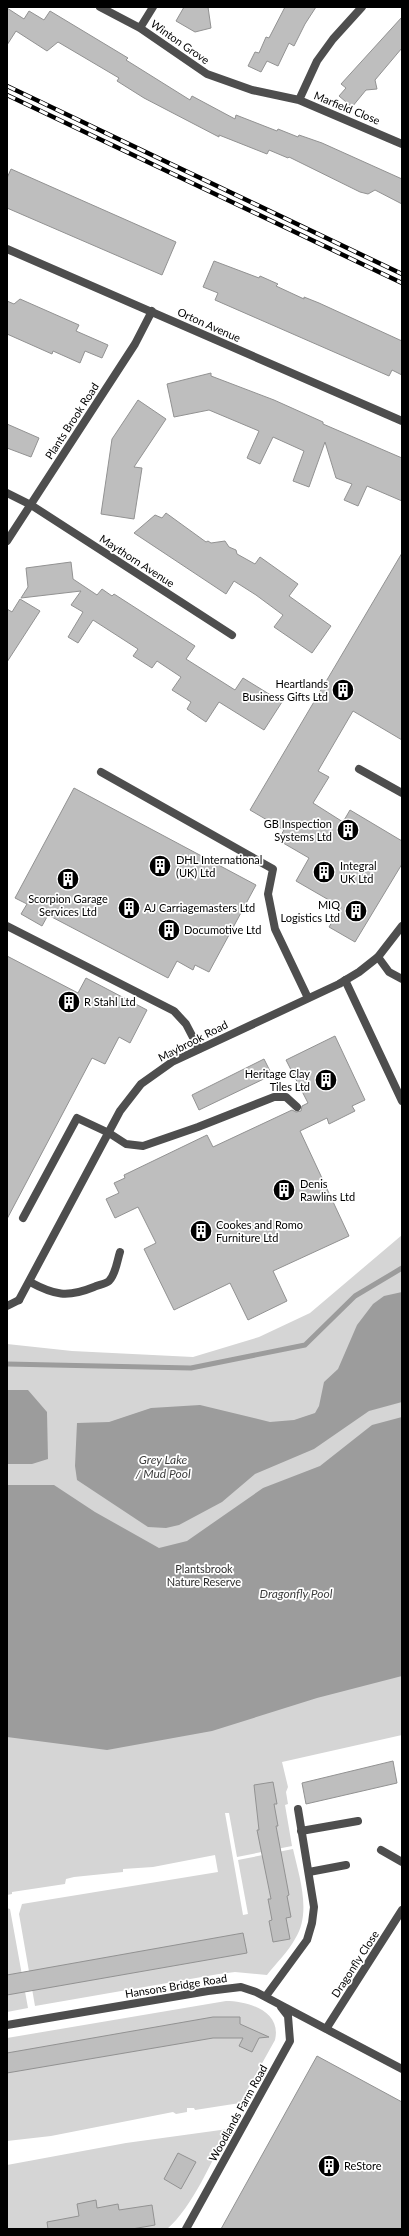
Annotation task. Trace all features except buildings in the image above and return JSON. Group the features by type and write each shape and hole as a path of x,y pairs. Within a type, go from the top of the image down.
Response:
{"street":[{"name":"Winton Grove","path":"100,7 140,28 207,74 252,90 299,100"},
{"name":"Winton Grove","path":"140,28 153,7"},
{"name":"Marfield Close","path":"362,7 317,61 299,100 402,144"},
{"name":"Orton Avenue","path":"7,249 402,421"},
{"name":"Plants Brook Road","path":"7,541 135,344 152,311"},
{"name":"Maythorn Avenue","path":"7,492 31,505 232,635"},
{"path":"359,769 402,793"},
{"path":"101,772 273,869 268,894 275,929 308,998"},
{"path":"7,926 174,1011 186,1024 198,1049"},
{"name":"Maybrook Road","path":"7,1306 19,1300 30,1282 120,1111 141,1084 172,1062 345,980 378,957 402,926"},
{"path":"378,957 389,972 402,979"},
{"path":"345,980 402,1101"},
{"path":"23,1218 77,1118 108,1133 126,1144 143,1146 198,1127 274,1097 286,1097 297,1107"},
{"path":"30,1282 50,1293 69,1294 87,1290 109,1281 116,1269 120,1252"},
{"path":"266,1996 307,1940 312,1923 314,1907 298,1809"},
{"path":"301,1831 358,1821"},
{"path":"381,1850 402,1862"},
{"path":"309,1872 346,1865"},
{"name":"Dragonfly Close","path":"326,2029 402,1910"},
{"name":"Hansons Bridge Road","path":"7,2025 230,1987 241,1987 266,1996 280,2005 402,2069"},
{"name":"Woodlands Farm Road","path":"186,2229 290,2041 288,2016 280,2005"}],"green space":[{"name":"Plantsbrook Nature Reserve","path":"402,1235 402,1735 282,1762 288,1787 286,1792 288,1804 285,1805 292,1846 237,1857 229,1813 225,1813 243,1915 248,1914 238,1860 293,1849 303,1894 303,1918 300,1929 292,1944 267,1975 235,1972 219,1974 35,2006 19,1914 22,1904 218,1872 215,1855 153,1867 123,1869 123,1872 74,1877 66,1879 65,1884 12,1892 12,1894 7,1895 7,1344 72,1351 193,1357 259,1337 310,1313"},
{"path":"7,1908 10,1909 28,2008 7,2012"},
{"path":"226,2001 244,2003 261,2010 268,2015 276,2030 275,2040 240,2103 195,2110 194,2108 187,2108 187,2112 176,2114 173,2112 51,2136 7,2141 7,2038"},
{"path":"228,2129 209,2168 193,2196 185,2209 167,2229 7,2229 7,2165 126,2143"}],"water":[{"name":"Grey Lake / Mud Pool","path":"402,1292 402,1402 369,1411 314,1449 255,1474 222,1502 179,1525 166,1528 148,1527 77,1480 75,1466 77,1423 109,1422 151,1408 200,1405 270,1422 294,1420 315,1413 319,1406 324,1382 338,1369 357,1325 373,1304 384,1296"},
{"path":"7,1390 28,1390 47,1412 48,1459 32,1464 7,1464"},
{"name":"Dragonfly Pool","path":"402,1417 402,1676 317,1698 212,1731 107,1750 7,1737 7,1485 54,1485 95,1512 159,1548 187,1541 263,1488 320,1466 372,1425"}],"waterway":[{"path":"7,1364 191,1368 305,1345 355,1296 402,1268"}],"railway":[{"path":"7,86 402,274"},
{"path":"7,95 402,283"}],"place":[{"name":"Heartlands Business Gifts Ltd","path":"343,690"},
{"name":"GB Inspection Systems Ltd","path":"348,830"},
{"name":"DHL International (UK) Ltd","path":"160,866"},
{"name":"Integral UK Ltd","path":"324,872"},
{"name":"Scorpion Garage Services Ltd","path":"68,879"},
{"name":"AJ Carriagemasters Ltd","path":"129,908"},
{"name":"MIQ Logistics Ltd","path":"356,911"},
{"name":"Documotive Ltd","path":"169,930"},
{"name":"R Stahl Ltd","path":"69,1002"},
{"name":"Heritage Clay Tiles Ltd","path":"326,1080"},
{"name":"Denis Rawlins Ltd","path":"284,1190"},
{"name":"Cookes and Romo Furniture Ltd","path":"201,1231"},
{"name":"ReStore","path":"329,2166"}]}
